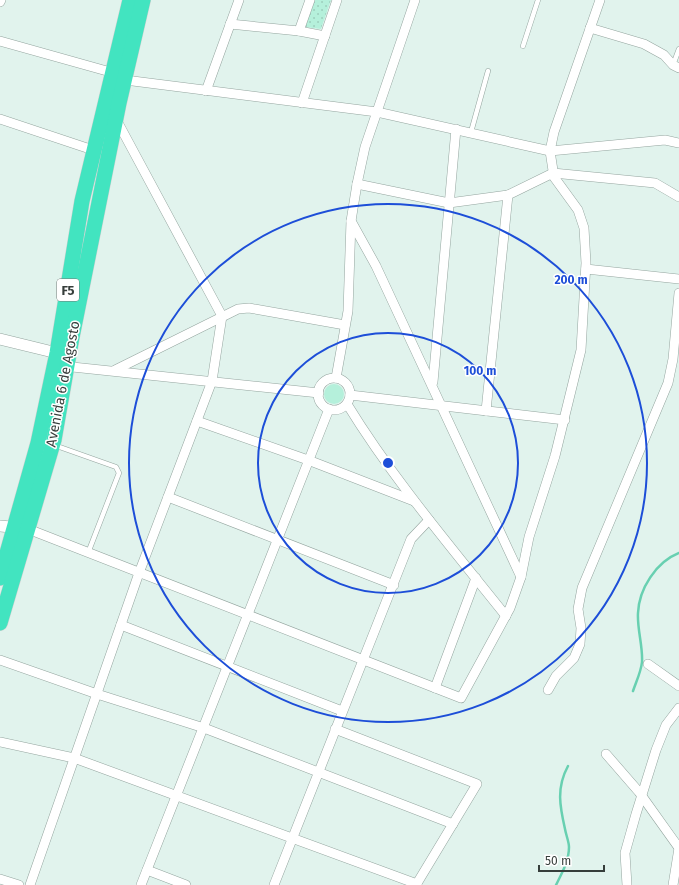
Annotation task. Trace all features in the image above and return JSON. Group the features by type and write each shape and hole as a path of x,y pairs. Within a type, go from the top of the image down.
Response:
{"highway":[{"name":"Avenida 6 de Agosto","path":"0,578 59,362 116,119 119,76 130,0"},
{"name":"Avenida 6 de Agosto","path":"0,623 14,528 52,444 59,362 82,200 93,150 119,76 143,0"}],"street":[{"path":"206,91 239,0"},
{"path":"299,31 310,0"},
{"path":"302,103 337,0"},
{"path":"336,378 345,325 351,221 357,184 366,147 377,112 415,0"},
{"path":"14,528 88,553 461,698 506,616 521,577 529,537 556,456 581,350 586,269 584,228 578,210 554,178 550,150 554,132 600,0"},
{"path":"230,24 299,31 325,36"},
{"path":"590,28 644,44 664,56 676,67"},
{"path":"0,41 119,76 206,91 377,112 550,150 665,140 679,143"},
{"path":"0,119 93,150"},
{"path":"30,885 139,573 212,381 222,316 116,119"},
{"path":"432,383 456,129"},
{"path":"357,184 449,203 508,195 553,173 655,183 679,197"},
{"path":"486,411 508,195"},
{"path":"351,221 376,266 432,383 441,406 521,577"},
{"path":"586,269 679,279"},
{"path":"548,690 556,676 574,658 580,644 581,628 578,609 582,588 668,383 673,359 679,294"},
{"path":"114,371 238,309 249,308 345,325"},
{"path":"0,339 59,362 114,371 319,392"},
{"path":"336,378 345,382 350,390 347,404 338,409 329,408 321,402 319,392 326,380 336,378"},
{"path":"350,395 565,420"},
{"path":"347,404 367,438 414,501 506,616"},
{"path":"141,885 178,795 329,408"},
{"path":"197,421 308,460 414,501"},
{"path":"168,497 394,585"},
{"path":"274,885 362,660 394,585 411,540 429,520"},
{"path":"435,688 476,578"},
{"path":"121,625 342,711"},
{"path":"0,660 96,694 204,728 453,824"},
{"path":"648,664 679,686"},
{"path":"627,885 625,853 656,750 666,725 679,708"},
{"path":"0,742 74,758 178,795 292,839 416,884 477,784 335,729"},
{"path":"606,754 642,796 679,848 673,885"},
{"path":"147,870 186,885"},
{"path":"0,879 19,885"}],"lane":[{"path":"523,46 538,0"},
{"path":"676,67 679,48"},
{"path":"471,132 488,71"},
{"path":"52,444 116,467 119,473 88,553"}],"green space":[{"path":"315,0 331,0 321,29 305,27"},
{"path":"334,384 341,387 344,394 341,401 334,404 327,401 324,394 327,387"}],"waterway":[{"path":"633,691 640,673 642,662 638,619 639,604 645,586 650,577 663,563 679,553"},
{"path":"556,885 565,867 569,852 560,798 560,790 564,774 568,766"}]}
